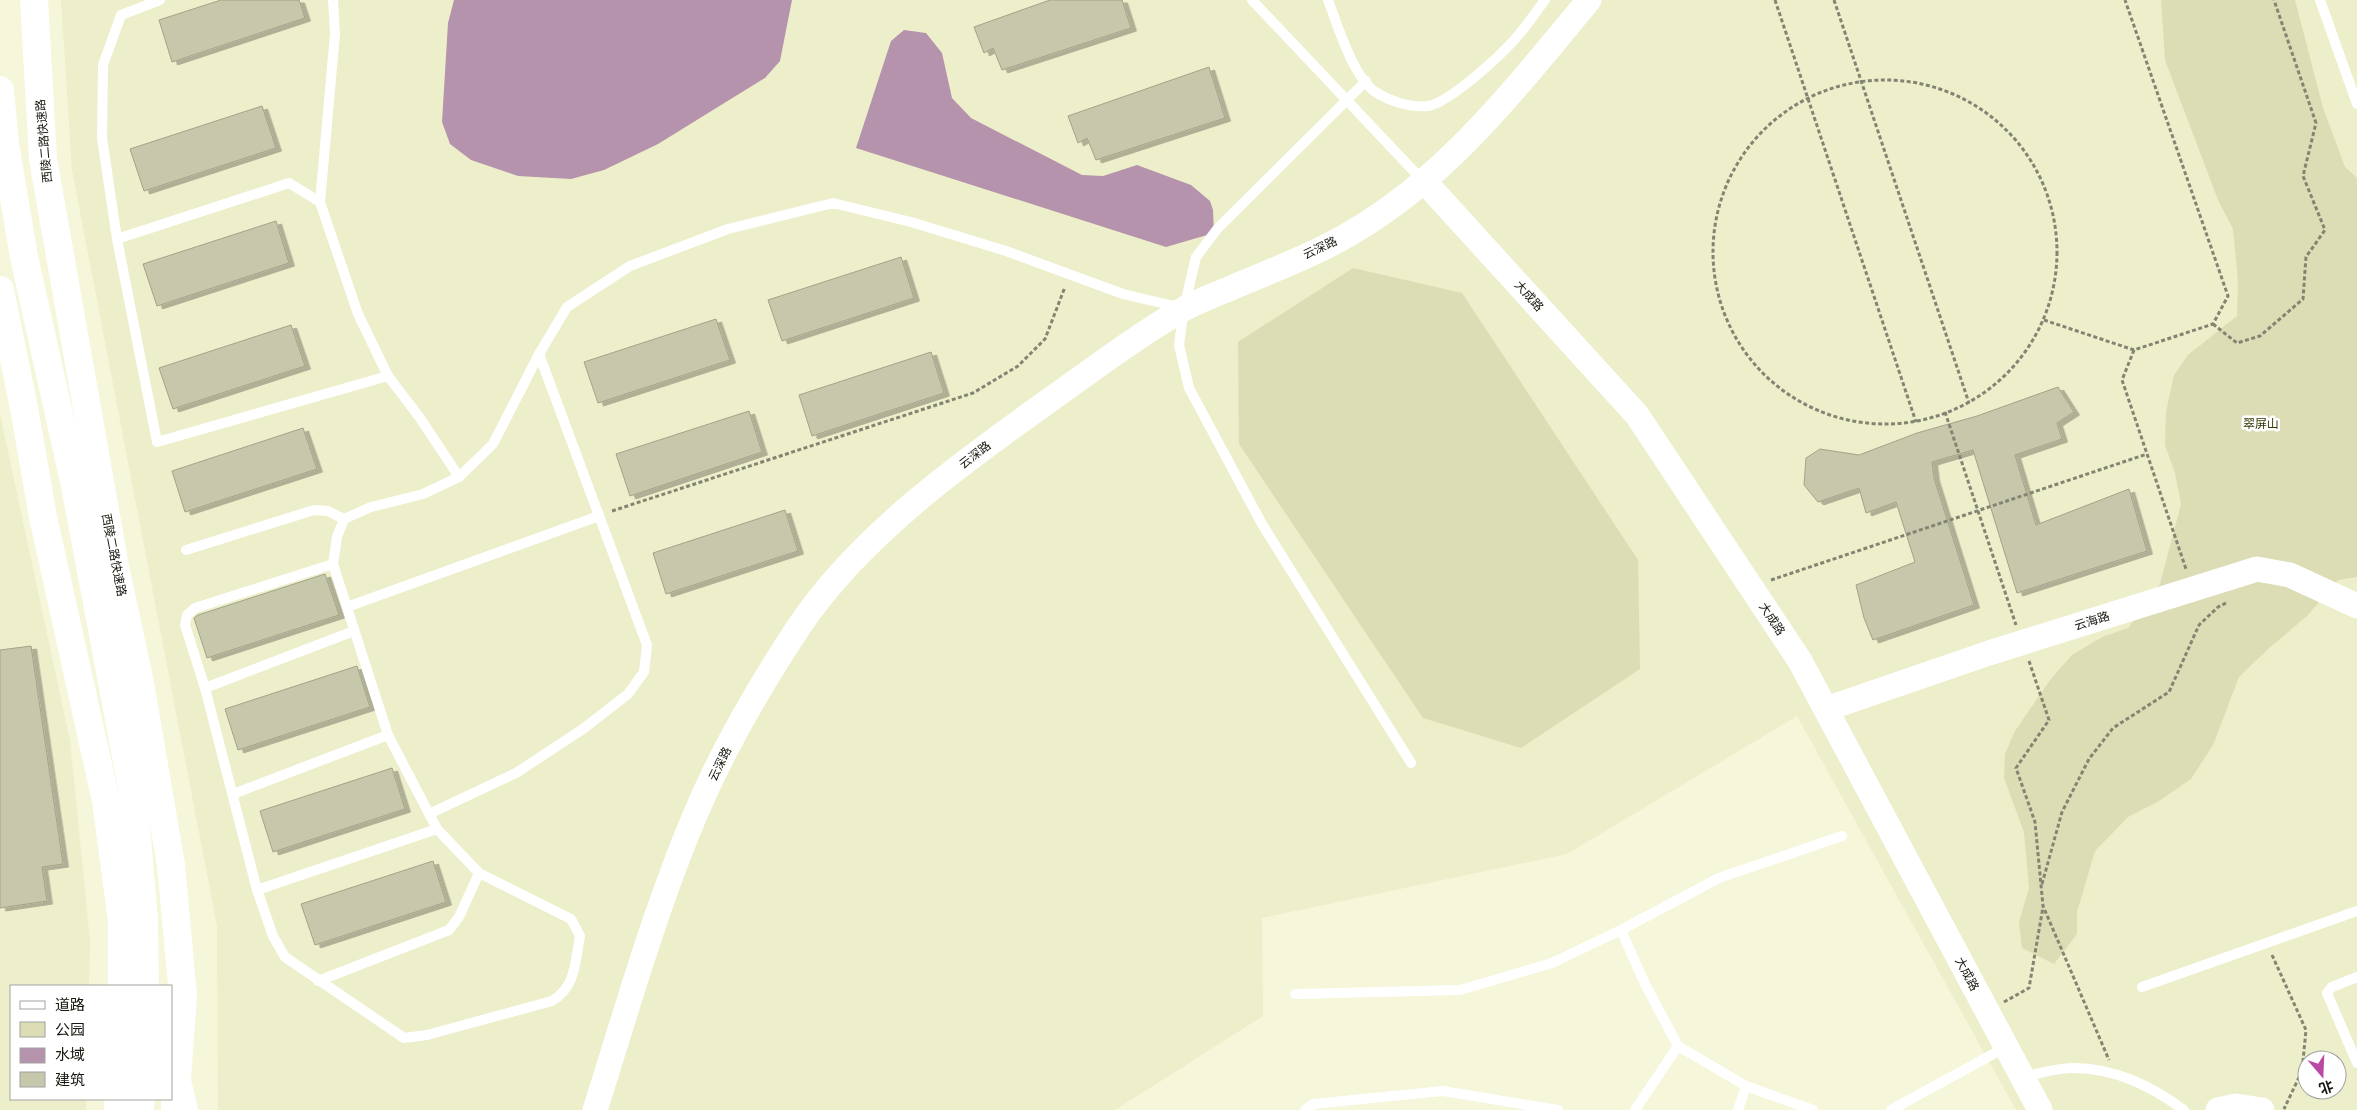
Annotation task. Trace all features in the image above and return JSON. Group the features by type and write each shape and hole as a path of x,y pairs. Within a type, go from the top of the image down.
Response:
{"highway":[{"name":"西陵二路快速路","path":"34,0 43,159 108,529 140,683 171,864 183,996 175,1110"},
{"name":"西陵二路快速路","path":"0,90 5,144 24,257 76,486 133,793 144,919 145,985"},
{"path":"0,290 24,408 43,517 106,802 122,921 122,985"},
{"path":"177,1081 184,1110"}],"street":[{"name":"云深路","path":"595,1110 661,906 695,814 743,716 802,622 848,566 916,500 1002,433 1102,362 1184,308 1268,273 1351,233 1425,182 1514,90 1588,0"},
{"name":"大成路","path":"1425,182 1637,415 1751,587 1800,661 2040,1110"},
{"name":"云海路","path":"1826,710 2022,643 2257,568 2290,575 2357,606"},
{"path":"2218,1110 2236,1106 2262,1110"}],"lane":[{"path":"160,0 121,15 103,65 102,138 117,239 157,442 388,376"},
{"path":"333,0 335,34 320,202 358,314 388,376 420,418 458,477"},
{"path":"1252,0 1425,182"},
{"path":"1328,0 1344,43 1373,90 1406,105 1429,106 1444,100 1515,39 1545,0"},
{"path":"2320,0 2357,104"},
{"path":"1366,81 1214,233 1196,257 1184,308 1178,345 1189,388 1262,524 1410,763"},
{"path":"117,239 288,183 320,202"},
{"path":"333,564 195,608 187,615 185,625 205,688 257,890 273,936 285,957 318,982 404,1038 427,1035 543,1004 564,994 571,982 580,936 571,919 478,873 437,829 388,735 333,564 337,537 344,519 370,507 423,494 458,477 493,444 539,354 567,307 630,266 728,229 833,203 911,222 1006,251 1123,294 1184,308"},
{"path":"429,814 516,773 535,761 583,729 628,694 644,672 647,645 539,354"},
{"path":"186,550 314,510 328,511 344,519"},
{"path":"346,607 599,516"},
{"path":"205,688 354,631"},
{"path":"233,794 388,735"},
{"path":"257,890 437,829"},
{"path":"1296,994 1460,990 1552,962 1621,930 1719,878 1842,836"},
{"path":"318,982 449,930 460,917 478,873"},
{"path":"2142,988 2267,945 2357,911"},
{"path":"1621,930 1645,984 1678,1046 1746,1086 1813,1110"},
{"path":"2357,977 2332,987 2326,994 2357,1063"},
{"path":"1634,1110 1678,1046"},
{"path":"1891,1110 2006,1047"},
{"path":"2023,1078 2073,1068 2115,1074 2160,1092 2184,1110"},
{"path":"1738,1110 1746,1086"},
{"path":"1305,1110 1313,1104 1443,1092 1558,1110"}],"path":[{"path":"1775,0 1916,422"},
{"path":"1834,0 1969,403"},
{"path":"2044,320 2134,350 2212,324 2228,296 2125,0"},
{"path":"2212,324 2237,343 2260,336 2303,299 2306,257 2325,230 2303,176 2316,123 2274,0"},
{"path":"1888,80 1944,89 1993,116 2031,158 2054,210 2058,266 2044,320 2014,368 1969,403 1916,422 1858,423 1804,405 1758,370 1726,322 1712,266 1718,209 1741,156 1781,114 1808,100 1832,88 1888,80"},
{"path":"599,516 973,393 1018,366 1045,339 1070,275"},
{"path":"2134,350 2122,380 2193,589"},
{"path":"1945,412 2049,720 2016,768 2035,822 2043,906 2029,988 2001,1003"},
{"path":"1751,587 2147,454"},
{"path":"2041,887 2062,812 2089,759 2113,728 2169,692 2199,625 2218,607"},
{"path":"2043,906 2115,1074"},
{"path":"2267,945 2306,1030 2302,1070 2284,1110"}],"shaded area":[{"path":"61,0 2357,0 2357,1110 2016,1110 1797,716 1567,854 1262,918 1263,1016 1115,1110 218,1110 217,926 72,170"},
{"path":"0,414 70,741 90,941 89,985 10,985 10,1100 86,1100 86,1110 0,1110"}],"green space":[{"name":"翠屏山","path":"2161,0 2295,0 2323,108 2345,167 2357,178 2357,577 2338,580 2307,616 2239,677 2213,745 2191,779 2159,801 2128,817 2095,851 2077,912 2077,934 2054,964 2022,948 2019,922 2029,888 2024,832 2004,778 2005,754 2015,731 2050,680 2072,655 2102,637 2128,628 2160,584 2181,504 2175,473 2165,445 2166,412 2174,375 2188,355 2237,316 2238,281 2233,229 2218,200 2165,60"},
{"path":"1353,268 1462,293 1638,560 1640,669 1521,748 1423,718 1239,444 1238,342"}],"water":[{"path":"454,0 792,0 780,61 765,78 658,144 604,170 571,179 518,176 471,160 450,144 442,122 448,23"},
{"path":"904,30 926,33 942,53 952,98 971,118 1082,175 1103,176 1137,165 1191,185 1210,201 1213,210 1214,233 1166,247 856,148 891,41"}],"building":[{"path":"221,0 299,0 305,18 172,62 159,20"},
{"path":"1050,0 1122,0 1131,28 1002,70 993,48 984,53 974,27"},
{"path":"1209,67 1225,118 1096,160 1087,138 1078,143 1068,116"},
{"path":"262,106 276,148 144,191 130,149"},
{"path":"276,221 289,263 157,306 143,264"},
{"path":"901,257 914,298 782,341 768,300"},
{"path":"716,319 730,360 598,403 584,362"},
{"path":"291,325 305,366 173,409 159,368"},
{"path":"931,352 944,393 812,436 799,395"},
{"path":"2058,387 2074,412 2057,423 2062,439 2015,455 2036,525 2129,489 2147,551 2017,593 1973,450 1932,462 1934,478 1974,605 1873,640 1864,618 1856,585 1915,562 1896,502 1866,513 1859,488 1818,502 1804,485 1806,458 1820,449 1859,455 1917,433 1977,416"},
{"path":"749,411 762,452 630,496 616,454"},
{"path":"303,428 317,469 185,512 172,471"},
{"path":"785,510 798,551 666,594 653,553"},
{"path":"325,574 339,615 207,658 194,618 198,615"},
{"path":"31,646 63,864 42,867 47,901 0,908 0,650"},
{"path":"357,666 370,707 238,750 225,709"},
{"path":"392,768 405,809 273,852 260,811"},
{"path":"433,861 446,902 315,945 301,904"}]}
